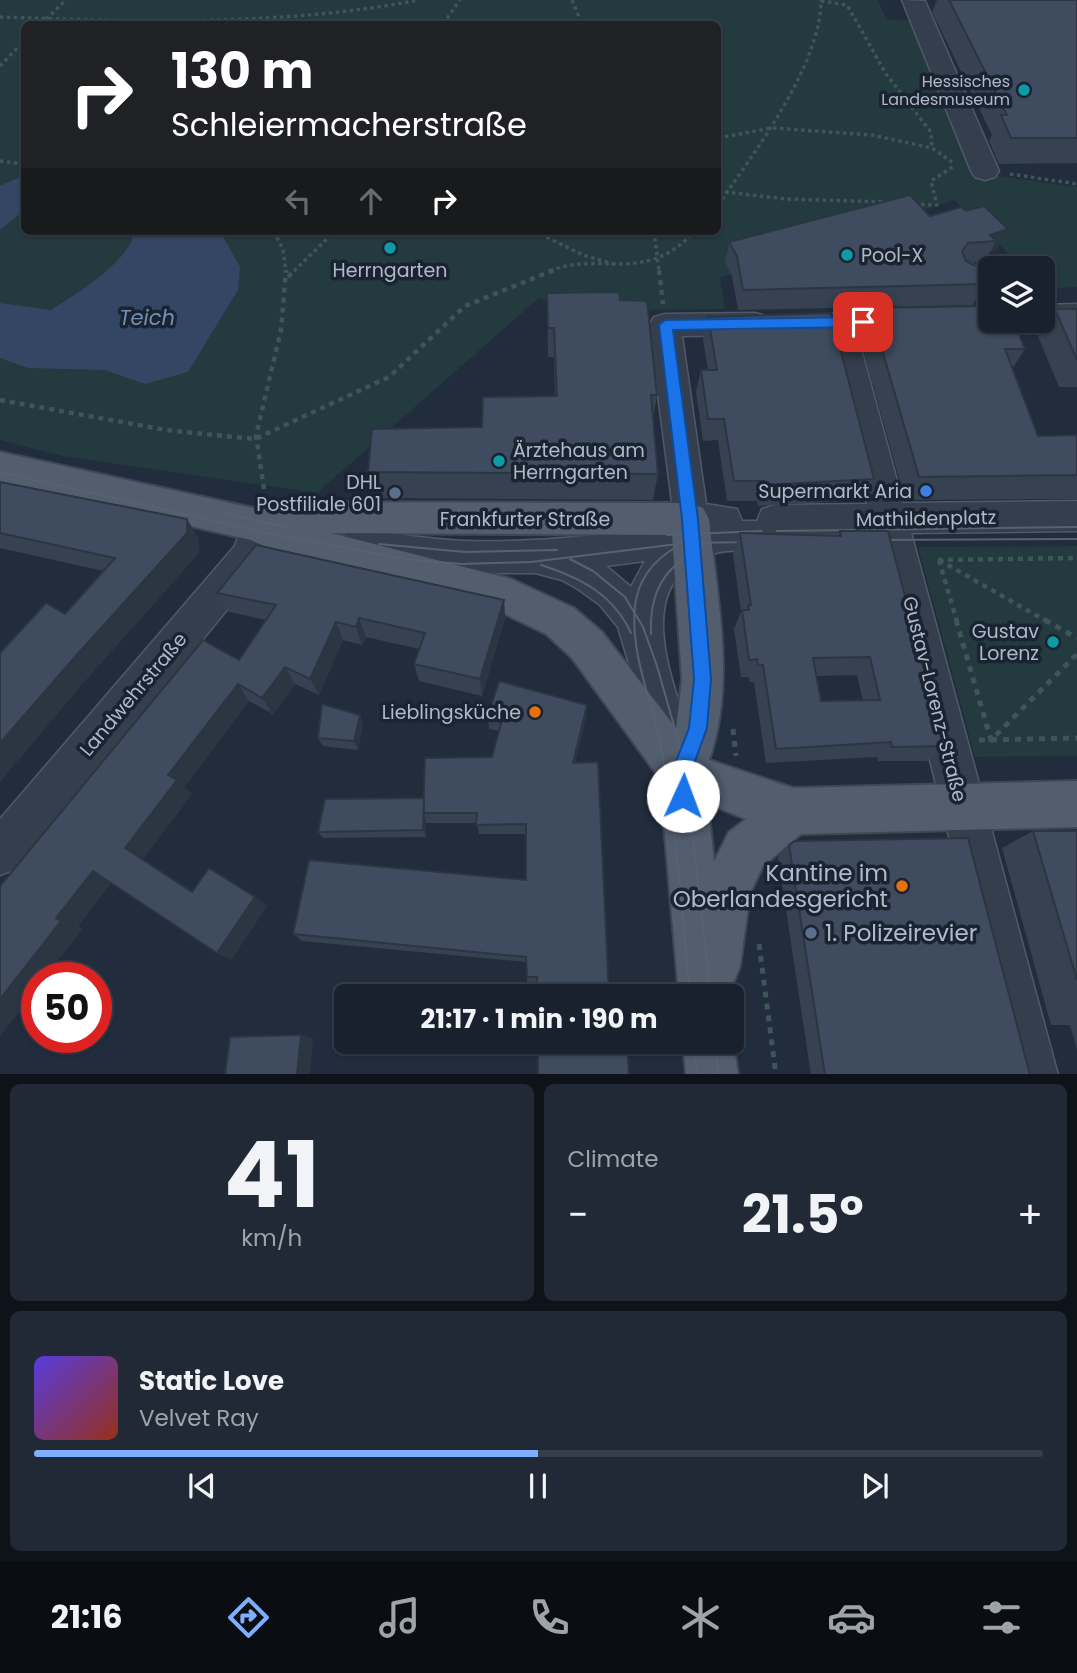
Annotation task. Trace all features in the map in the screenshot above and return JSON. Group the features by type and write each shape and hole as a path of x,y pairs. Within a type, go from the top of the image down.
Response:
{"main road":[{"name":"Frankfurter Straße","path":"0,467 262,516 274,535 359,541 697,535"},
{"path":"697,535 703,679 698,728 682,772 703,984"},
{"name":"Frankfurter Straße","path":"359,541 511,597 559,621 587,645 682,772"},
{"path":"682,772 793,811 1077,804"},
{"path":"714,984 726,890 746,849 793,811"}],"street":[{"path":"914,1 985,171"},
{"path":"1055,316 1077,315"},
{"name":"Gustav-Lorenz-Straße","path":"665,325 825,323 894,538 1033,1074"},
{"path":"648,656 642,623 646,590 663,563 697,535 665,325"},
{"name":"Landwehrstraße","path":"0,853 247,558 262,516"},
{"name":"Mathildenplatz","path":"894,538 1077,516"},
{"name":"Mathildenplatz","path":"531,557 582,554 697,535 769,528 894,538 1077,534"},
{"path":"359,541 463,557 531,557 569,565 613,593 635,619 682,772"}],"path":[{"path":"46,19 66,0"},
{"path":"0,17 130,20 267,16 356,11 419,0"},
{"path":"445,21 460,0"},
{"path":"572,0 581,21"},
{"path":"721,199 772,128 805,61 821,13 821,1 847,5 886,74 931,132 932,148"},
{"path":"0,66 21,44"},
{"path":"721,137 772,128 872,135 932,148 956,164 985,171 1077,184"},
{"path":"0,161 21,164"},
{"path":"937,205 931,181 956,164"},
{"path":"725,192 803,201 846,199 896,203"},
{"path":"909,204 937,205"},
{"path":"927,214 937,205"},
{"path":"262,516 255,439 274,365 288,277 282,241 277,235"},
{"path":"288,277 331,235"},
{"path":"542,235 583,255 621,266"},
{"path":"655,235 665,325"},
{"path":"0,400 166,430 255,439 389,377 465,306 568,264 621,266 659,258 682,245 691,235"},
{"path":"894,538 939,559 1077,638"},
{"path":"939,559 1077,558"},
{"path":"939,559 991,740"},
{"path":"991,740 1077,654"},
{"path":"946,740 1077,738"},
{"path":"758,937 776,1074"}],"green space":[{"name":"Herrngarten","path":"0,0 878,0 886,19 915,21 977,173 1077,187 1077,287 1055,288 1055,256 1011,256 954,200 720,278 725,309 569,311 539,298 317,493 62,456 0,440"},
{"path":"1077,546 1077,756 975,757 918,547"}],"water":[{"path":"21,176 21,212 0,230 0,186"},
{"name":"Teich","path":"133,235 222,235 240,267 238,290 188,372 145,384 105,370 28,368 0,358 0,303 51,310 101,276 131,242"}],"building":[{"name":"Hessisches Landesmuseum","path":"949,0 1077,0 1077,138 1011,138 1001,115 1007,115"},
{"path":"910,195 930,216 961,207 966,211 984,206 1008,229 990,235 996,241 968,243 962,251 966,261 978,267 978,284 743,290 737,256 729,242"},
{"path":"619,292 620,300 647,301 657,395 651,395 658,474 368,472 372,429 482,427 483,397 557,396 554,328 548,328 547,293"},
{"path":"978,306 978,333 1018,333 1025,349 1005,349 1038,436 1077,435 1077,475 919,477 870,308"},
{"path":"1055,309 1077,309 1077,360"},
{"path":"831,313 874,479 765,485 764,481 734,481 724,419 708,419 701,370 717,370 708,317"},
{"path":"0,482 187,519 187,533 0,743 0,653 46,603 65,614 115,558 0,533"},
{"path":"840,531 888,531 944,746 892,747 891,742 776,749 763,665 758,665 757,659 749,660 742,610 749,610 748,605 751,605 740,533 841,536","holes":["870,657 880,700 821,701 813,658"]},
{"path":"256,545 504,600 480,679 414,664 425,633 359,618 356,627 336,622 310,679 285,667 262,698 238,684 168,775 177,780 125,848 192,892 209,868 255,897 217,953 93,871 56,918 61,921 29,962 21,962 21,972 0,999 0,886 203,640 239,660 276,605 217,593"},
{"path":"499,681 587,705 573,763 598,762 608,984 537,984 537,977 527,977 526,957 293,934 309,860 526,880 526,824 476,825 477,813 423,813 425,758 492,757 502,720 488,716"},
{"path":"322,704 360,715 354,741 318,738"},
{"path":"424,798 423,830 318,832 325,799"},
{"path":"1033,831 1077,831 1077,980"},
{"path":"968,838 1030,1074 825,1074 789,845 795,841"},
{"path":"301,1035 297,1074 225,1074 230,1037"},
{"path":"538,1054 628,1054 629,1074 538,1074"}],"tram line":[{"path":"0,472 267,533 405,559 461,564 531,562 686,543 756,542"},
{"path":"221,512 289,528"},
{"path":"777,531 1077,527"},
{"path":"667,535 762,531"},
{"path":"873,540 1077,539"},
{"path":"379,544 465,552 557,550"},
{"path":"651,634 653,604 663,580 680,561 706,546"},
{"path":"635,613 643,579 661,558 676,547"},
{"path":"570,559 593,571 625,597 635,613"},
{"path":"541,565 594,589 615,608 631,633"},
{"path":"635,613 643,627 657,666 684,761 710,984"},
{"path":"635,613 639,660 661,747 671,809 689,984"},
{"path":"695,1054 697,1074"},
{"path":"717,1054 718,1074"}],"place":[{"name":"Hessisches Landesmuseum","path":"1024,90"},
{"name":"Herrngarten","path":"390,248"},
{"name":"Pool-X","path":"847,255"},
{"name":"Ärztehaus am Herrngarten","path":"499,461"},
{"name":"Supermarkt Aria","path":"926,491"},
{"name":"DHL Postfiliale 601","path":"395,493"},
{"name":"Gustav Lorenz","path":"1053,642"},
{"name":"Lieblingsküche","path":"535,712"},
{"name":"Kantine im Oberlandesgericht","path":"902,886"},
{"name":"1. Polizeirevier","path":"811,933"}],"route":[{"path":"683,796 682,772 698,728 703,679 690,519 665,325 863,322"}]}
